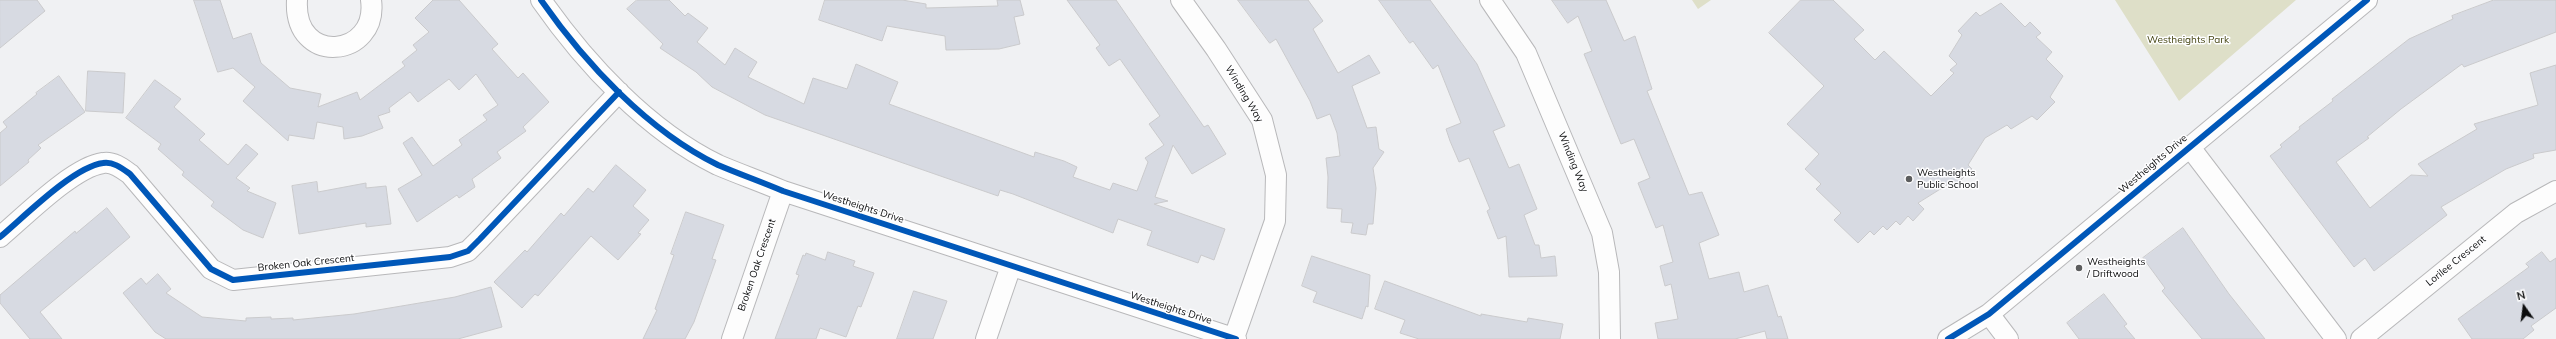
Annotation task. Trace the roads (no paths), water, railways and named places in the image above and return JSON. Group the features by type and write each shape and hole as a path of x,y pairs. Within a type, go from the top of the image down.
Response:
{"street":[{"path":"297,0 296,16 301,28 308,37 328,47 347,45 359,38 366,31 372,18 371,0"},
{"name":"Westheights Drive","path":"541,0 589,63 619,92 671,136 717,164 783,191 1235,339"},
{"name":"Winding Way","path":"1181,0 1216,49 1262,120 1276,175 1274,222 1235,339"},
{"name":"Winding Way","path":"1490,0 1526,53 1602,233 1609,272 1610,339"},
{"name":"Westheights Drive","path":"1948,339 1989,314 2189,146 2367,0"},
{"name":"Broken Oak Crescent","path":"0,237 73,177 88,167 104,162 119,166 130,174 211,268 233,280 450,257 468,251 480,240 619,92"},
{"path":"2189,146 2336,339"},
{"name":"Broken Oak Crescent","path":"732,339 783,191"},
{"name":"Lorilee Crescent","path":"2361,339 2516,213 2556,191"},
{"path":"986,339 1011,266"},
{"path":"1989,314 2008,339"}],"place":[{"name":"Westheights Public School","path":"1909,179"},
{"name":"Westheights / Driftwood","path":"2079,268"}],"park label":[{"name":"Westheights Park","path":"2188,40"}]}
